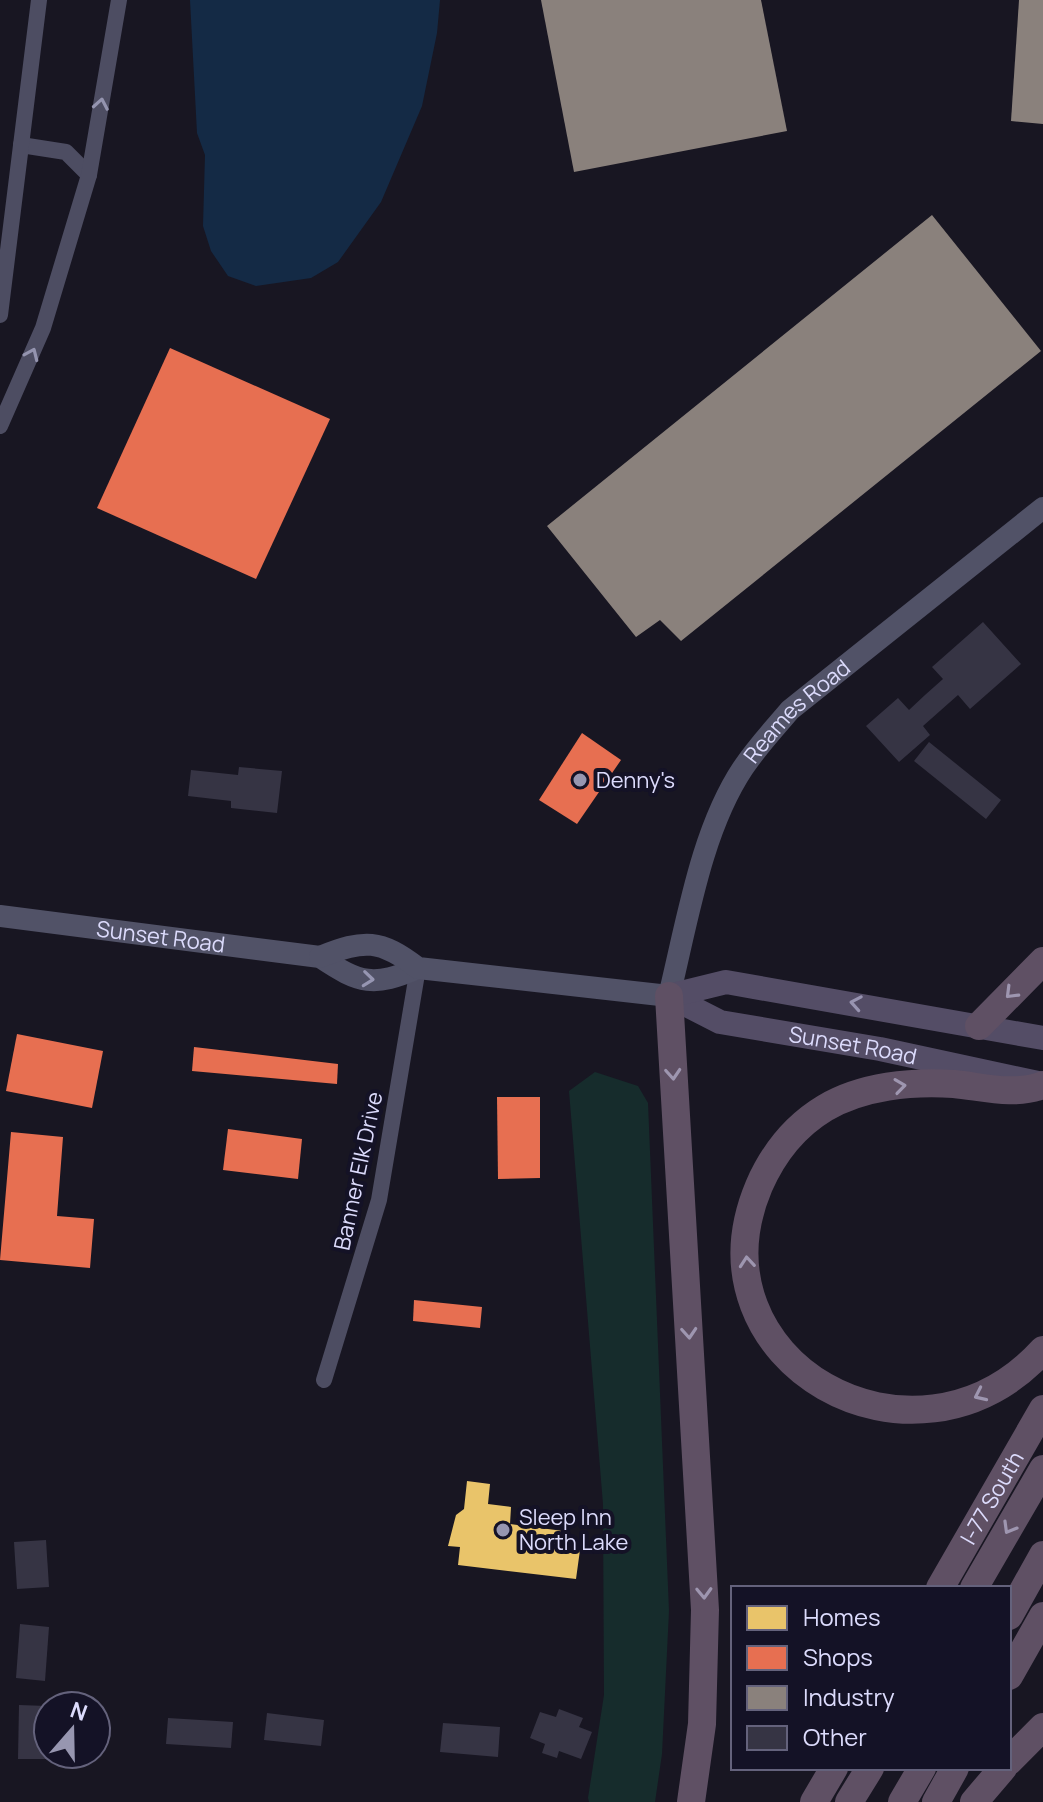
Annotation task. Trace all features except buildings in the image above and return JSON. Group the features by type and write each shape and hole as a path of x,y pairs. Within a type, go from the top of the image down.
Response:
{"highway":[{"path":"979,1026 1043,961"},
{"path":"669,996 705,1610 702,1724 691,1802"},
{"path":"1043,1085 1024,1092 920,1084 875,1090 831,1105 802,1125 773,1158 751,1209 745,1242 750,1283 771,1335 804,1373 846,1398 895,1411 946,1407 1000,1385 1043,1350"},
{"name":"I-77 South","path":"941,1586 1043,1409"},
{"path":"975,1586 1043,1469"},
{"path":"1011,1612 1043,1555"},
{"path":"1011,1672 1043,1616"},
{"path":"1011,1759 1043,1727"},
{"path":"814,1802 833,1770"},
{"path":"849,1802 869,1770"},
{"path":"902,1802 921,1770"},
{"path":"936,1802 954,1770"},
{"path":"974,1802 1001,1770"}],"main road":[{"name":"Reames Road","path":"669,996 700,870 728,795 756,751 790,710 1043,508"},
{"name":"Sunset Road","path":"0,916 320,957 349,977 388,981 418,968 669,996 726,982 1043,1038"},
{"name":"Sunset Road","path":"320,957 353,944 391,948 418,968"},
{"name":"Sunset Road","path":"669,996 720,1022 880,1049 1043,1085"}],"street":[{"path":"0,315 39,0"},
{"path":"0,426 43,328 89,175 119,0"},
{"path":"21,145 66,152 89,175"},
{"name":"Banner Elk Drive","path":"324,1380 379,1200 418,968"}],"green space":[{"path":"595,1072 638,1086 648,1103 669,1611 662,1754 655,1802 589,1802 588,1798 604,1695 603,1504 569,1091"}],"water":[{"path":"190,0 440,0 437,33 422,106 381,202 338,262 311,278 256,286 228,276 211,251 203,226 205,155 197,133"}],"place":[{"name":"Denny's","path":"580,780"},
{"name":"Sleep Inn North Lake","path":"503,1530"}]}
